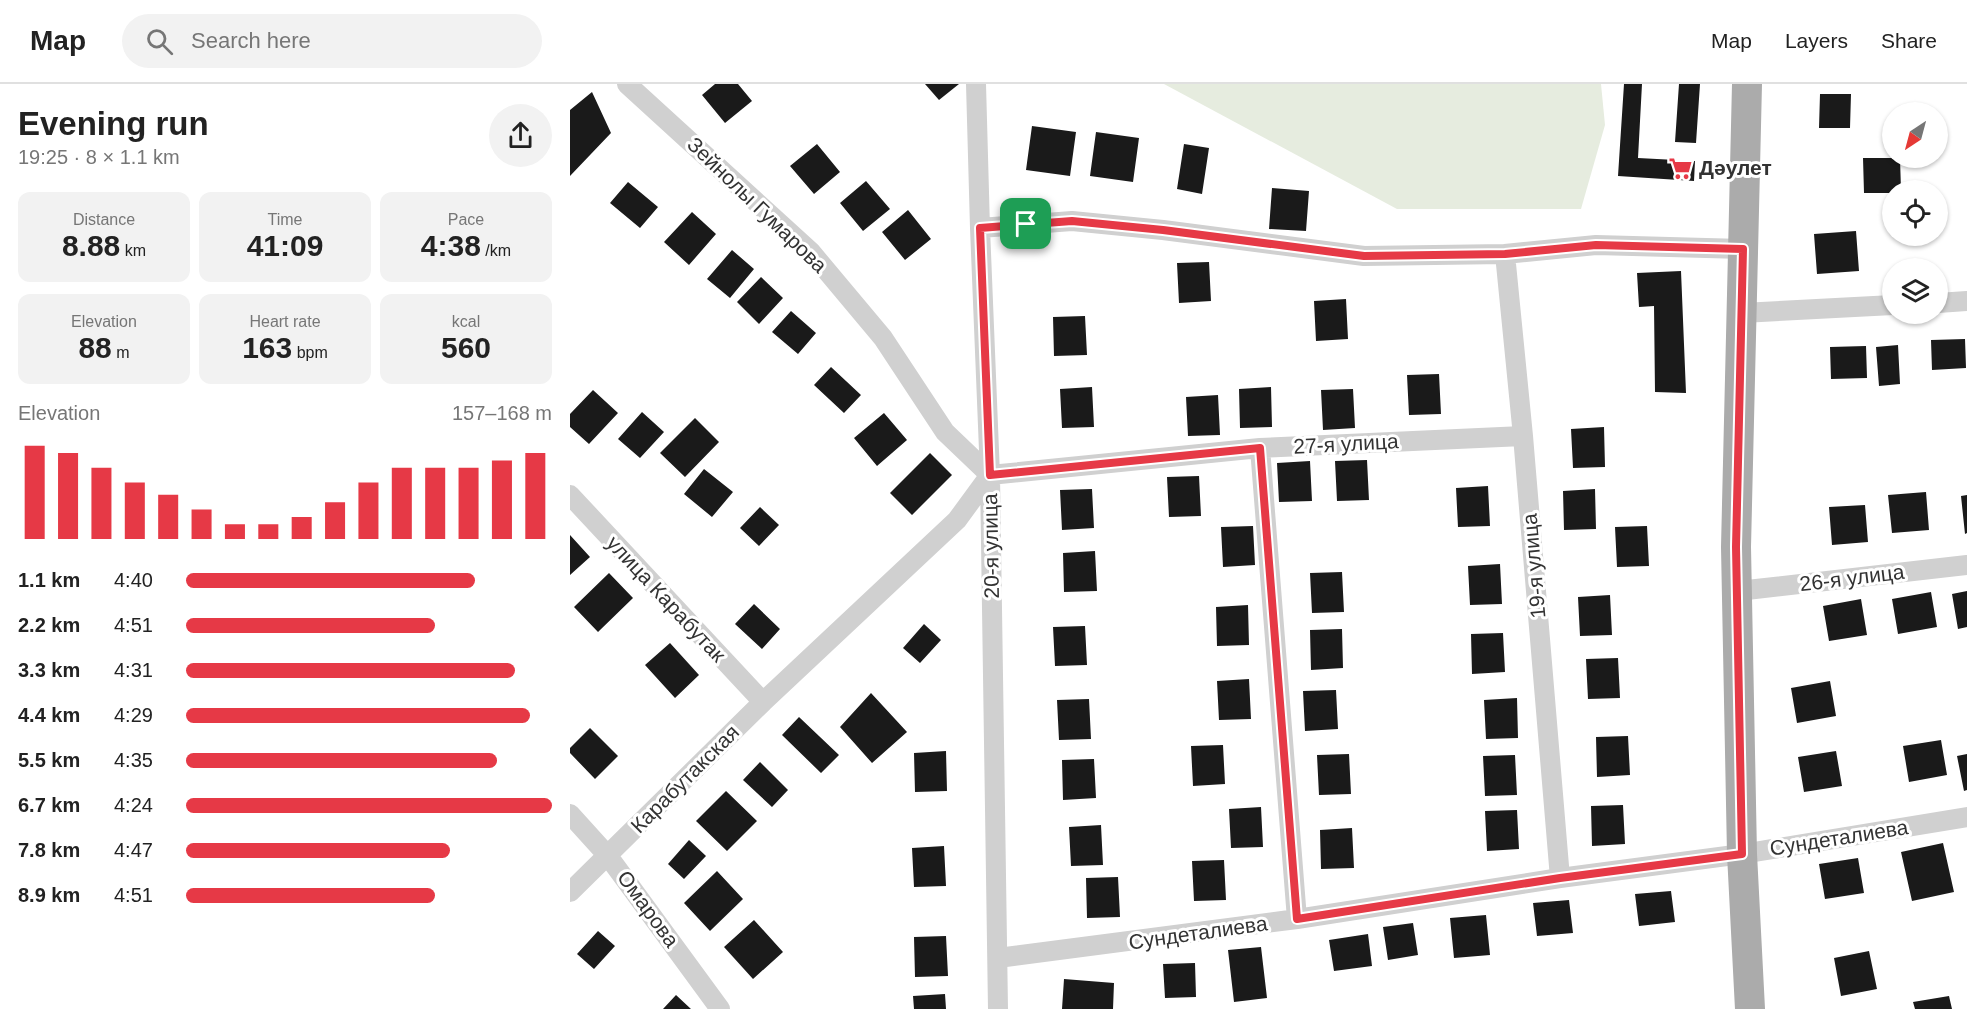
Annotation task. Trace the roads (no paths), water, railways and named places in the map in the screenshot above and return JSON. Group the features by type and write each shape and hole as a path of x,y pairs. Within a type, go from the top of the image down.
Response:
{"main road":[{"path":"1747,84 1736,547 1742,854 1750,1009"}],"street":[{"name":"Зейнолы Гумарова","path":"627,84 811,252 883,338 945,432 990,475"},
{"name":"20-я улица","path":"976,84 990,475 998,1009"},
{"path":"980,228 1072,221 1163,230 1364,256 1505,254 1596,245 1743,249"},
{"name":"19-я улица","path":"1505,254 1523,436 1560,878"},
{"path":"1948,303 1967,302"},
{"path":"1742,313 1882,306"},
{"name":"27-я улица","path":"990,475 1260,448 1523,436"},
{"path":"1260,448 1297,919"},
{"name":"Карабутакская","path":"570,892 763,702 957,520 990,475"},
{"name":"улица Карабутак","path":"570,495 763,702"},
{"name":"26-я улица","path":"1737,591 1967,565"},
{"name":"Омарова","path":"570,814 608,856 720,1009"},
{"name":"Сундеталиева","path":"998,958 1297,919 1560,878 1742,854 1967,817"}],"place":[{"name":"Дәулет","path":"1681,168"}]}
